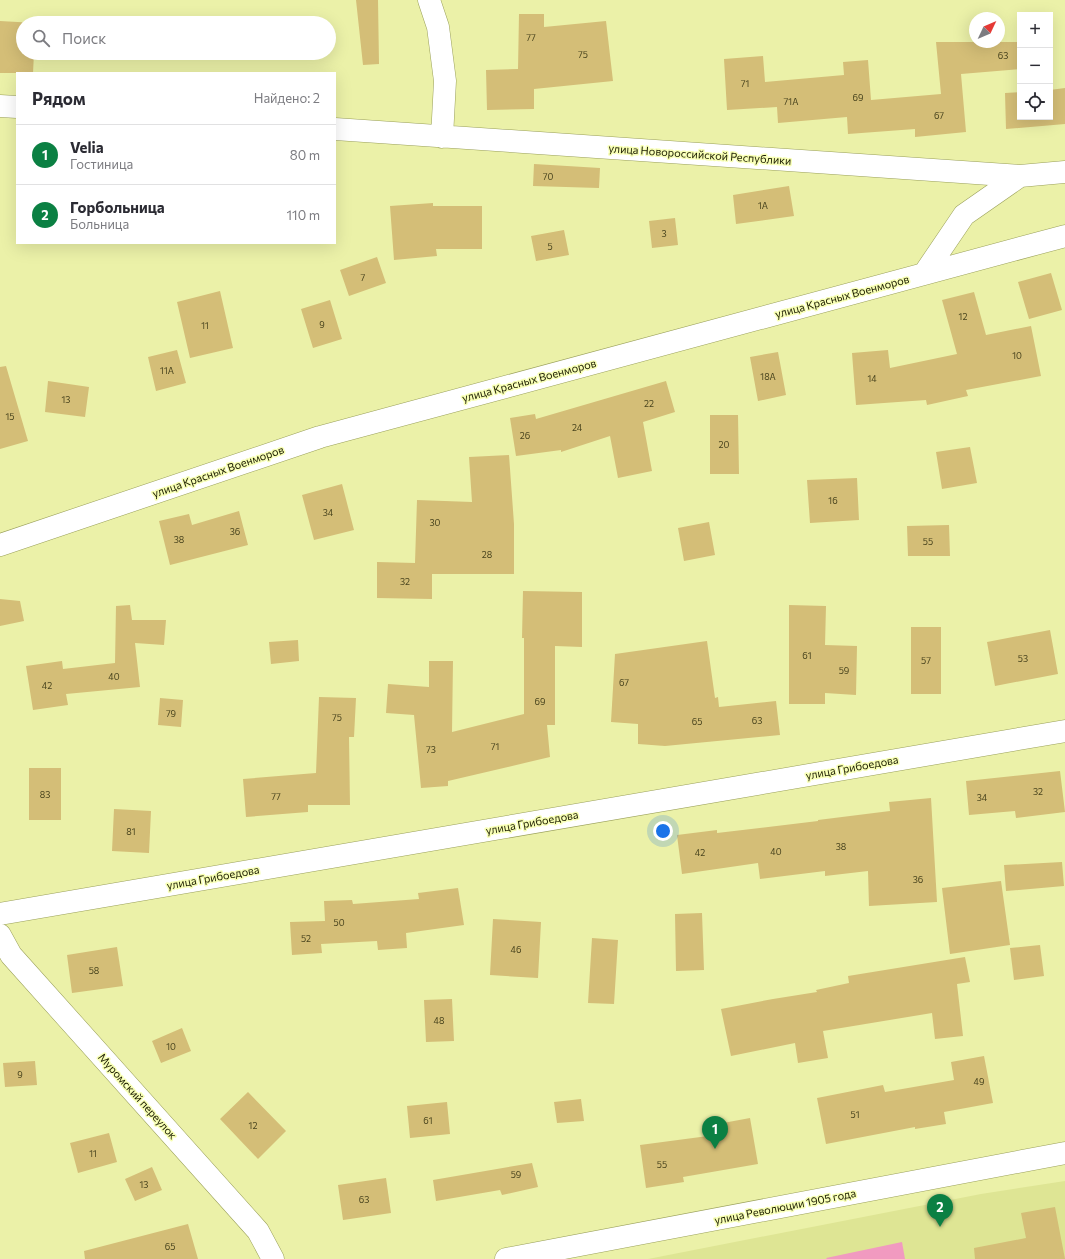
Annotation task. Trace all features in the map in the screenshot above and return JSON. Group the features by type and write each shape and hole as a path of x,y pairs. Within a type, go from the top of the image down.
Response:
{"street":[{"path":"429,0 438,27 445,81 442,137"},
{"path":"0,106 16,108"},
{"name":"улица Новороссийской Республики","path":"336,129 1020,176 1065,172"},
{"path":"924,274 964,215 1020,176"},
{"name":"улица Красных Военморов","path":"0,545 320,437 1065,236"},
{"name":"улица Грибоедова","path":"0,914 1065,731"},
{"name":"Муромский переулок","path":"0,935 11,955 258,1230 273,1259"},
{"name":"улица Революции 1905 года","path":"506,1259 1065,1153"}],"shaded area":[{"path":"1065,1181 1065,1259 648,1259 981,1194"},
{"path":"902,1242 905,1259 826,1258"}],"building":[{"path":"356,0 378,0 379,64 363,65"},
{"path":"519,14 544,14 544,27 606,21 613,81 534,89 534,109 487,110 486,70 518,69"},
{"path":"0,21 16,22 16,60 34,60 33,72 0,73"},
{"path":"936,42 969,42 969,48 1005,48 1005,42 1017,42 1017,69 961,74 966,132 915,137 915,129 848,134 847,117 778,123 777,107 727,110 724,59 763,56 765,82 844,75 843,62 868,60 871,100 941,94"},
{"path":"1065,88 1065,124 1006,129 1005,93 1017,92 1017,120 1053,120 1053,90"},
{"path":"534,164 600,168 599,188 533,186"},
{"path":"789,186 794,216 736,224 733,195"},
{"path":"433,203 433,206 482,206 482,249 436,249 437,256 394,260 390,206"},
{"path":"675,218 678,245 652,248 649,221"},
{"path":"564,230 569,255 536,261 531,236"},
{"path":"377,257 386,283 349,296 340,270"},
{"path":"1051,273 1062,310 1029,319 1018,282"},
{"path":"220,291 233,348 190,358 177,302"},
{"path":"974,292 986,335 1031,326 1041,376 966,390 968,396 927,405 926,400 856,405 852,353 888,350 890,368 957,354 942,300"},
{"path":"330,300 342,339 313,348 301,309"},
{"path":"177,350 186,383 156,391 148,357"},
{"path":"778,352 786,395 758,401 750,357"},
{"path":"6,366 28,441 0,449 0,367"},
{"path":"48,381 89,387 85,417 45,412"},
{"path":"666,381 675,412 643,422 652,471 618,478 610,436 561,452 561,450 516,456 510,418 535,414 536,419"},
{"path":"710,415 738,415 739,474 710,474"},
{"path":"970,447 977,483 942,489 936,452"},
{"path":"509,455 514,524 514,574 432,574 432,599 377,598 377,562 415,563 417,500 472,502 469,457"},
{"path":"857,478 859,520 810,523 807,480"},
{"path":"342,484 354,530 314,540 302,495"},
{"path":"239,511 248,545 170,565 159,521 189,514 192,525"},
{"path":"709,522 715,555 684,561 678,528"},
{"path":"949,525 950,556 908,556 907,526"},
{"path":"523,591 582,592 582,647 555,646 555,725 547,725 550,757 448,781 448,786 421,788 414,715 386,713 388,684 429,687 429,661 453,661 452,732 524,714 524,638 522,638"},
{"path":"0,599 20,601 24,621 0,626"},
{"path":"130,605 132,620 166,620 164,645 135,643 140,687 66,694 68,705 33,710 26,666 62,661 63,669 115,663 116,606"},
{"path":"789,605 826,606 825,645 857,646 856,695 825,693 825,704 789,704"},
{"path":"911,627 941,627 941,694 911,694"},
{"path":"1050,630 1058,674 995,686 987,642"},
{"path":"298,640 299,661 271,664 269,642"},
{"path":"707,641 715,698 718,697 719,707 776,701 780,735 665,746 638,744 638,724 611,722 615,654"},
{"path":"319,697 356,698 354,737 349,737 350,805 308,805 308,812 246,817 243,779 316,773"},
{"path":"160,698 183,700 181,727 158,725"},
{"path":"29,768 61,768 61,820 29,820"},
{"path":"1060,771 1065,812 1016,818 1015,811 969,815 966,781"},
{"path":"931,798 937,902 869,906 868,871 825,876 825,871 760,879 758,863 682,874 677,835 717,830 717,833 890,811 889,802"},
{"path":"114,809 151,811 149,853 112,851"},
{"path":"1062,862 1064,886 1006,891 1004,865"},
{"path":"1001,881 1010,945 950,954 942,888"},
{"path":"458,888 464,925 406,933 407,948 378,950 377,941 321,944 322,953 292,955 290,922 325,921 324,901 352,900 353,904 419,899 418,893"},
{"path":"702,913 704,970 676,971 675,914"},
{"path":"493,919 541,922 538,978 490,975"},
{"path":"592,938 618,940 614,1004 588,1003"},
{"path":"1040,945 1044,976 1014,980 1010,948"},
{"path":"117,947 123,986 72,993 67,955"},
{"path":"965,957 970,982 957,984 963,1036 935,1039 932,1013 823,1031 828,1058 798,1063 795,1043 731,1056 721,1009 817,992 816,990 849,983 848,976"},
{"path":"452,999 454,1041 426,1042 424,1000"},
{"path":"182,1028 191,1051 161,1063 152,1041"},
{"path":"984,1056 993,1103 944,1112 946,1124 915,1129 915,1127 826,1144 817,1098 883,1085 885,1092 954,1080 951,1062"},
{"path":"35,1061 37,1085 5,1087 3,1063"},
{"path":"248,1092 286,1131 258,1159 220,1119"},
{"path":"581,1099 584,1121 557,1123 554,1102"},
{"path":"447,1102 450,1134 410,1138 407,1106"},
{"path":"750,1118 758,1164 683,1177 684,1182 646,1188 640,1145 708,1136 707,1126"},
{"path":"109,1133 117,1162 78,1173 70,1143"},
{"path":"532,1163 538,1187 502,1195 500,1190 436,1201 433,1180"},
{"path":"152,1167 162,1190 135,1201 125,1179"},
{"path":"386,1178 391,1213 343,1220 338,1185"},
{"path":"1055,1207 1065,1259 975,1259 974,1248 1026,1238 1021,1213"},
{"path":"188,1224 198,1259 85,1259 84,1251"}],"place":[{"name":"Velia","path":"715,1149"},
{"name":"Горбольница","path":"940,1227"}]}
